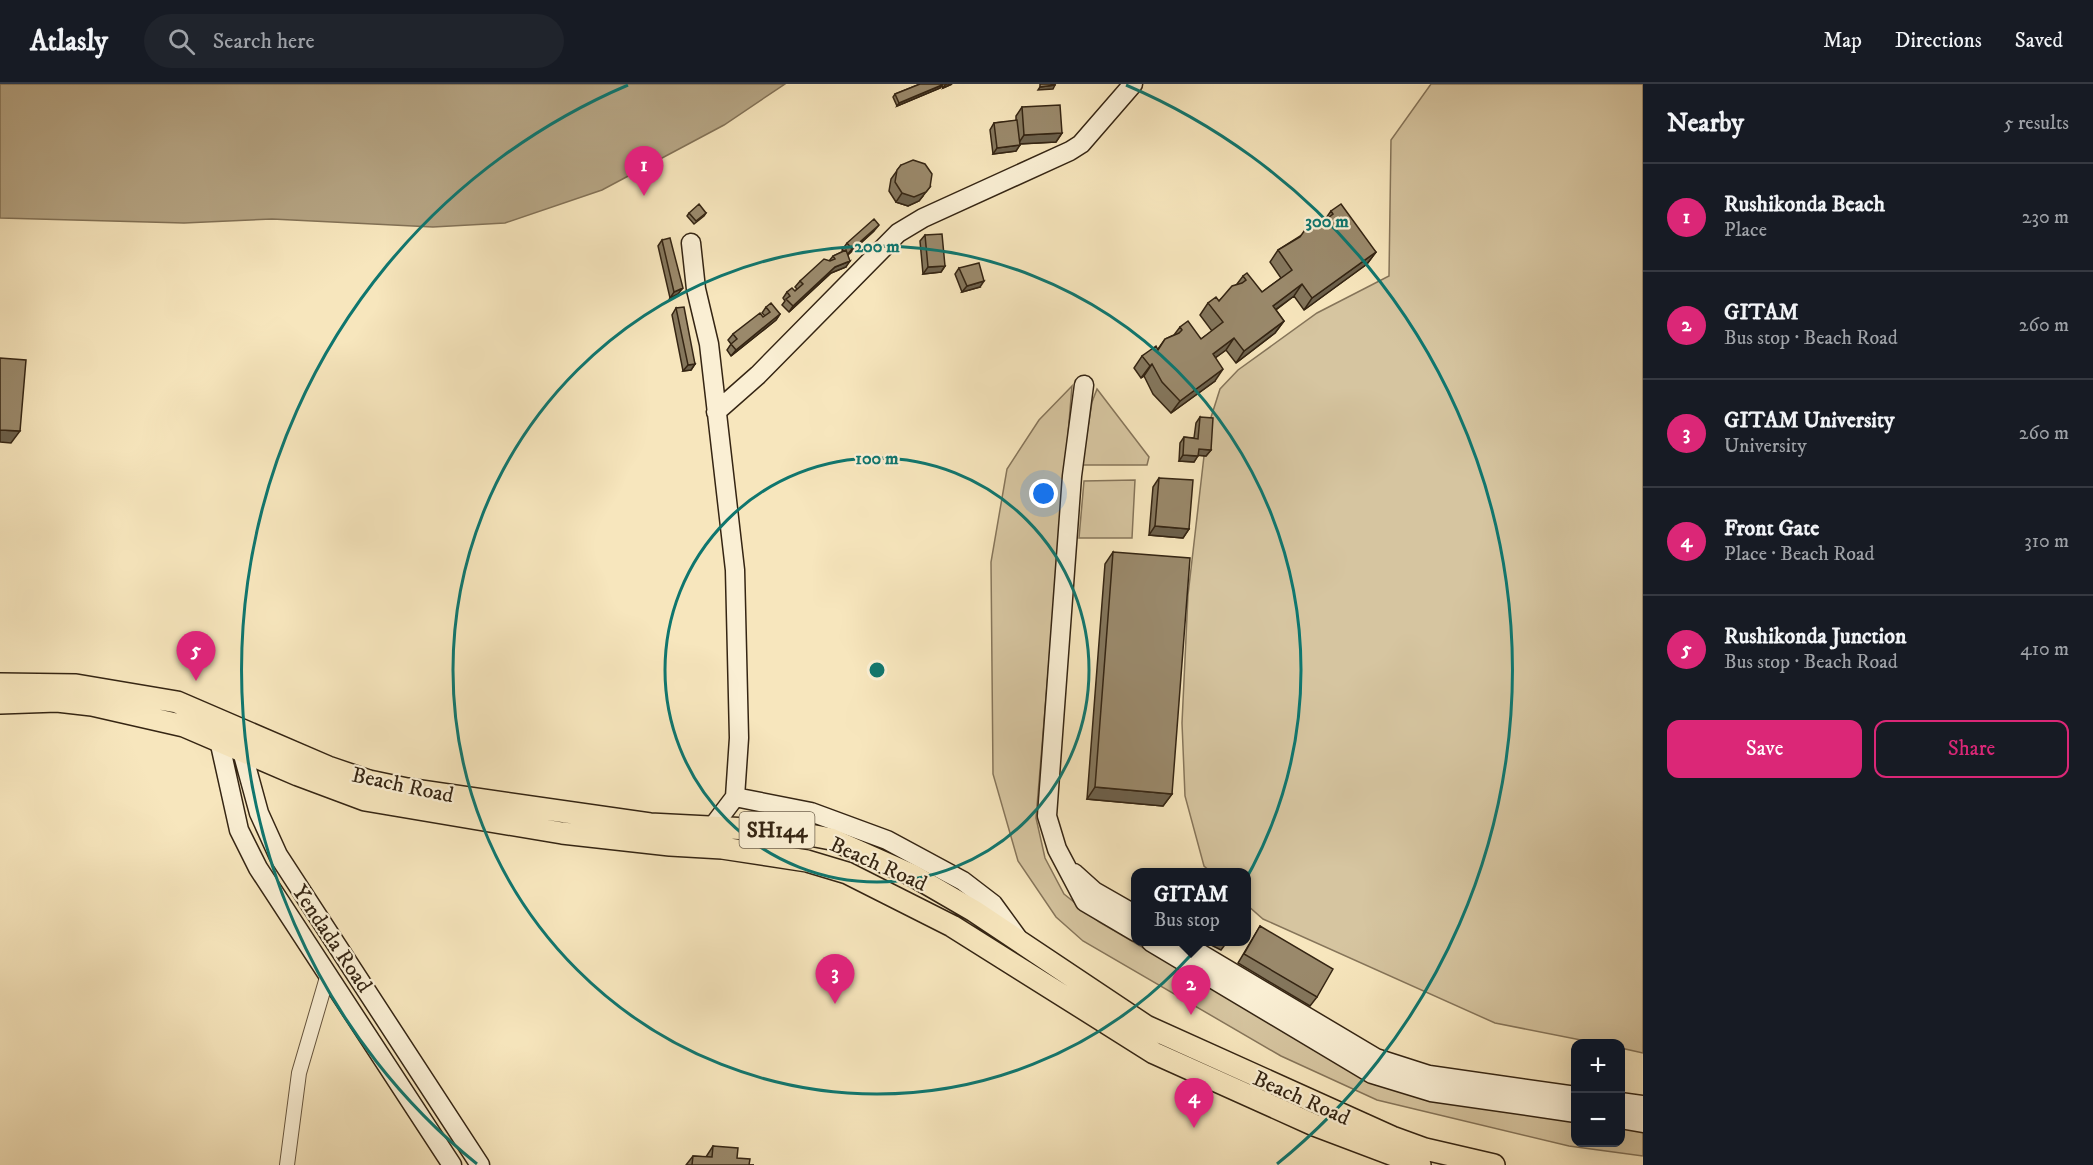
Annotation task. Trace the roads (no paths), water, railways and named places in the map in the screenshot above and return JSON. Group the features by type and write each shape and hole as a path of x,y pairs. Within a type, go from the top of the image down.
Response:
{"main road":[{"name":"SH144","path":"0,684 76,684 132,692 177,702 298,775 365,800 562,833 754,852 807,861 847,873 952,926 1154,1053 1314,1125 1420,1165"},
{"name":"SH144","path":"0,703 57,701 122,710 184,726 220,730"},
{"name":"Beach Road","path":"242,740 407,789 650,824 789,831 831,839 912,875 1020,941 1146,1026 1392,1137 1425,1149 1494,1165"}],"street":[{"path":"716,412 758,375 898,232 923,218 1070,151 1081,144 1133,84"},
{"path":"691,243 696,289 709,344 735,570 739,738 735,797 713,826"},
{"path":"1084,385 1072,476 1047,816 1057,849 1085,902 1131,929"},
{"name":"Yendada Road","path":"220,730 239,830 258,868 452,1165"},
{"name":"Yendada Road","path":"242,740 259,813 278,855 480,1165"},
{"path":"735,797 811,812 887,840 963,881 993,904 1020,941"},
{"path":"1066,866 1094,891 1131,912"},
{"path":"1158,946 1372,1074 1431,1092 1571,1112"},
{"path":"1188,946 1376,1058 1429,1075 1571,1095"},
{"path":"286,1165 298,1072 328,974"},
{"path":"1625,1103 1643,1105"},
{"path":"1625,1120 1643,1123"}],"place":[{"name":"Rushikonda Beach","path":"644,196"},
{"name":"Rushikonda Junction","path":"196,681"},
{"name":"GITAM University","path":"835,1004"},
{"name":"GITAM","path":"1191,1015"},
{"name":"Front Gate","path":"1194,1128"}]}
